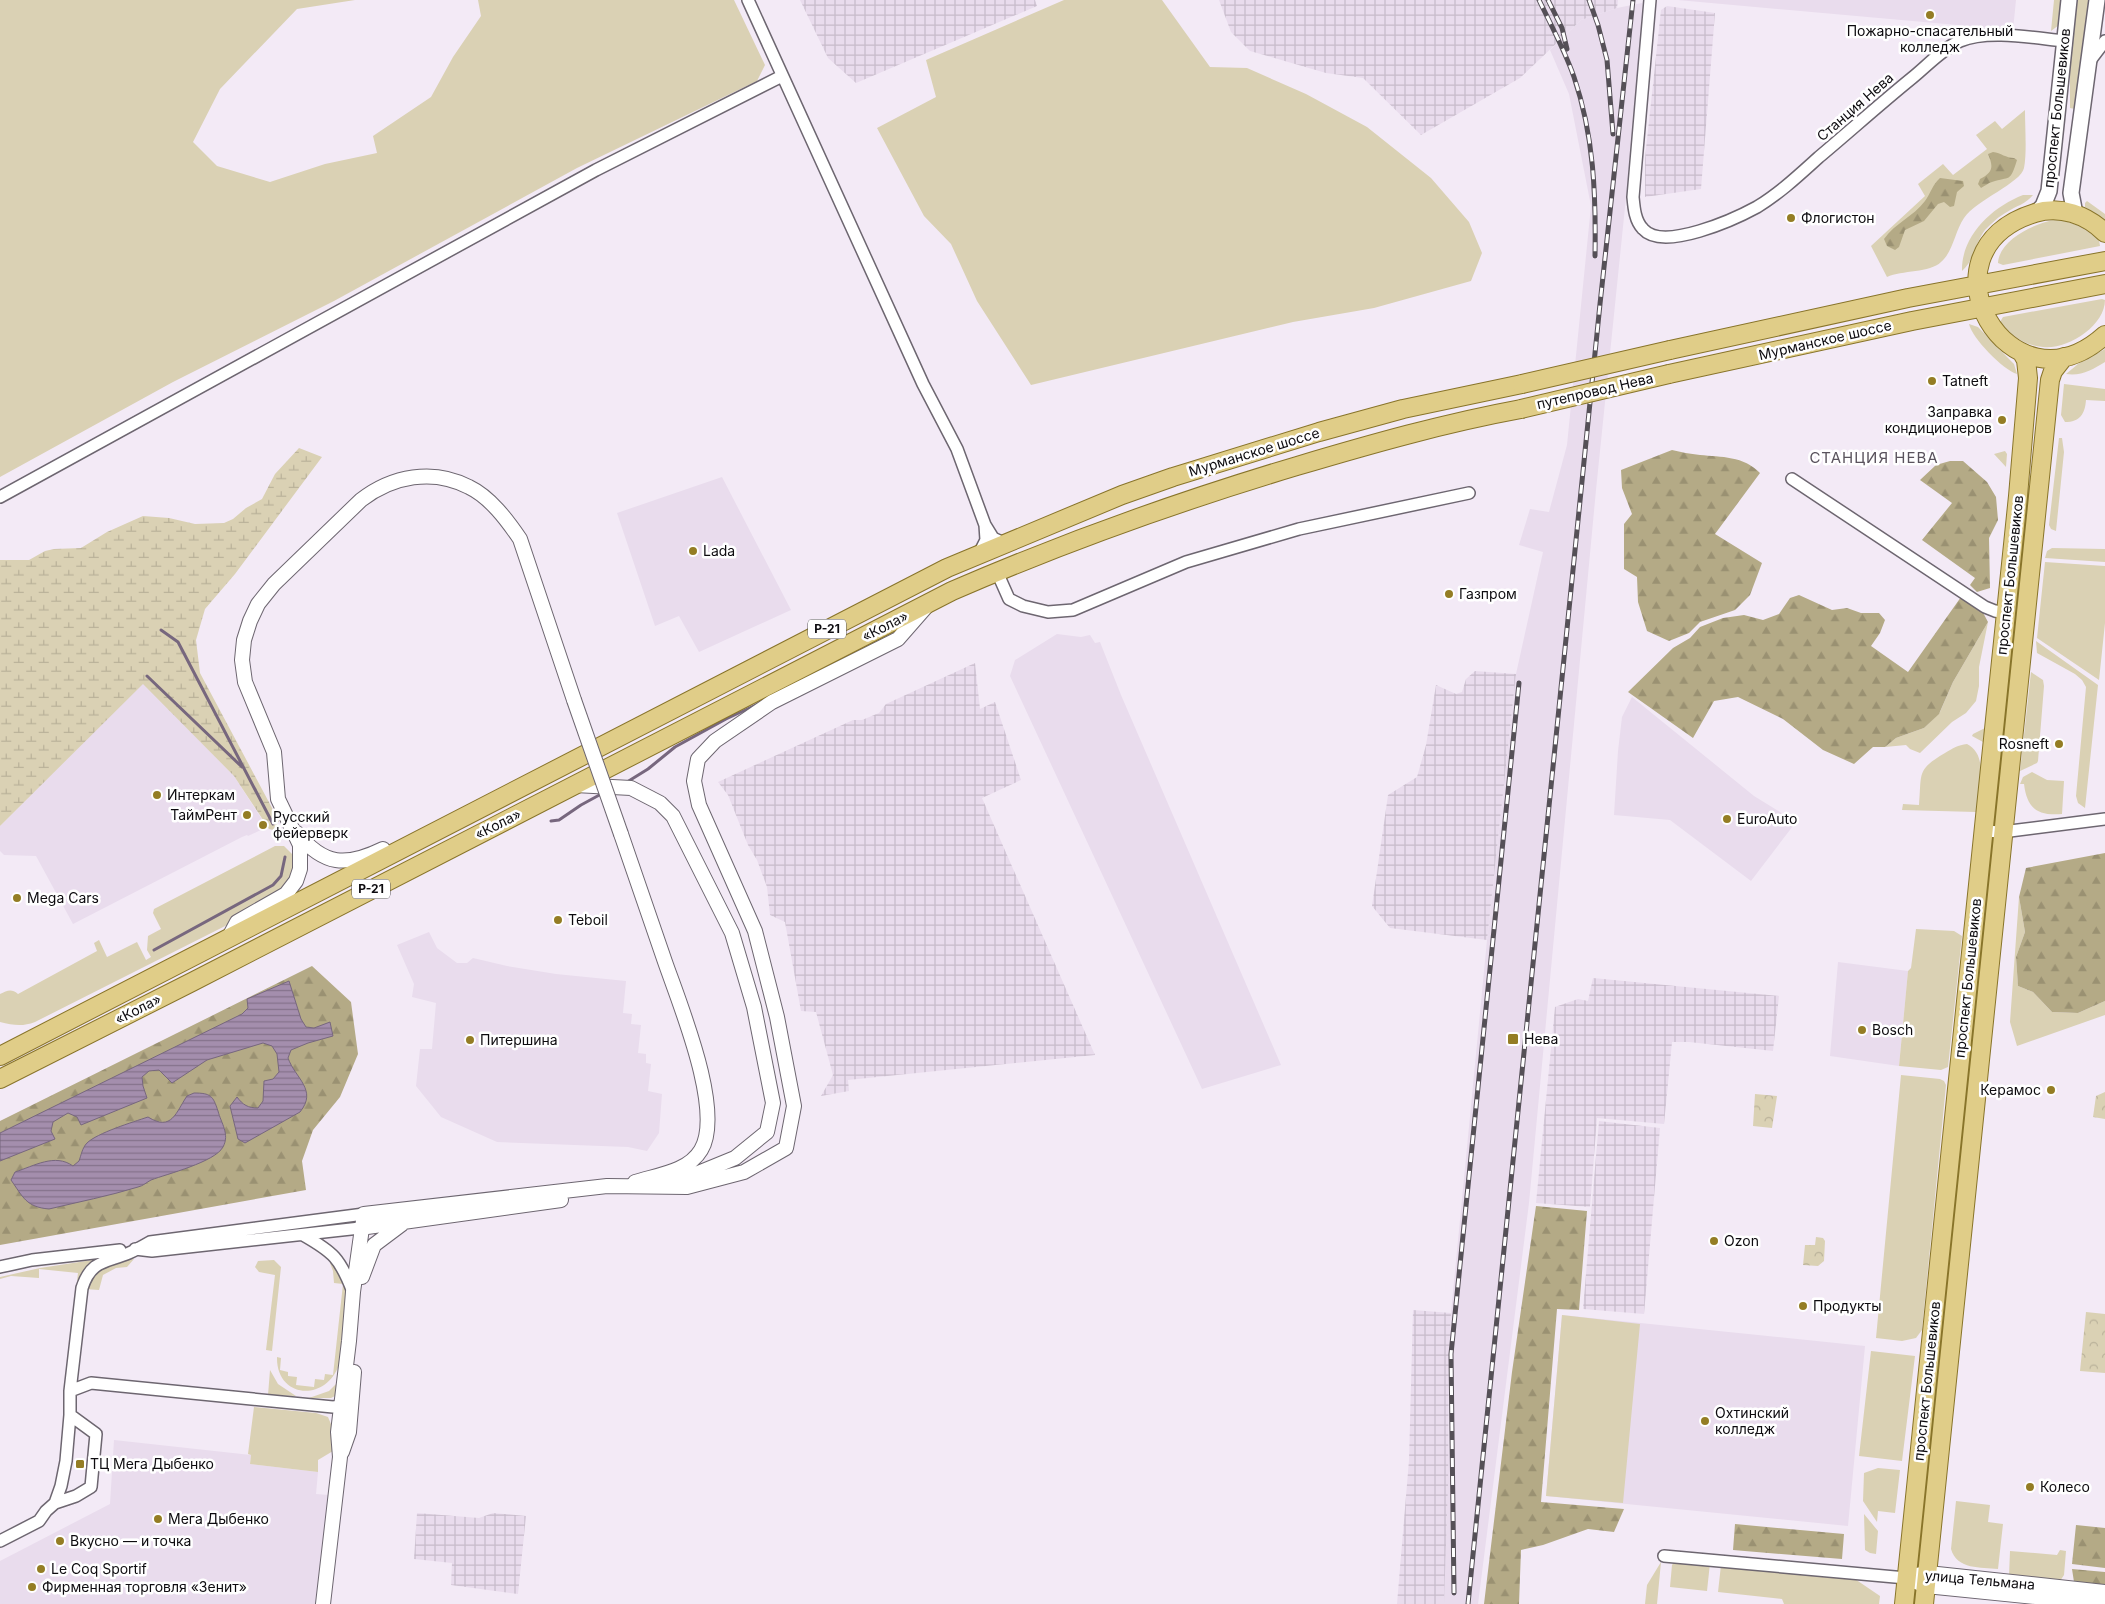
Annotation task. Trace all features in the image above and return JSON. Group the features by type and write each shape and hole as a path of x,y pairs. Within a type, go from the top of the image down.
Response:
{"main road":[{"name":"проспект Большевиков","path":"2037,212 2043,206 2049,191 2069,0"},
{"name":"проспект Большевиков","path":"2075,214 2071,193 2098,0"},
{"path":"2105,233 2090,221 2075,214 2051,211 2037,212 2006,227 1994,237 1985,250 1977,285 1981,308 1986,319 2000,338 2022,353 2036,357 2064,357 2087,349 2105,335"},
{"name":"Мурманское шоссе","path":"1670,350 1977,285 2105,261"},
{"name":"Мурманское шоссе","path":"1669,374 1912,321 2105,284"},
{"name":"путепровод Нева","path":"1522,384 1670,350"},
{"name":"проспект Большевиков","path":"1904,1604 2006,613 2028,378 2026,360 2022,353"},
{"name":"проспект Большевиков","path":"1924,1604 2050,380 2052,371 2064,357"},
{"name":"путепровод Нева","path":"1521,409 1669,374"},
{"name":"Мурманское шоссе","path":"992,548 1122,495 1231,458 1403,409 1522,384"},
{"name":"Мурманское шоссе","path":"997,572 1130,520 1247,481 1401,436 1521,409"},
{"name":"«Кола»","path":"0,1056 814,635 947,568 992,548"},
{"name":"«Кола»","path":"0,1078 192,982 930,602 997,572"}],"street":[{"path":"748,0 938,417 957,449 985,525 994,538 992,548"},
{"name":"Станция Нева","path":"1650,0 1633,197 1634,213 1642,229 1652,236 1678,236 1725,221 1757,206 1784,187 1899,89 1958,42 1974,36 2065,41"},
{"path":"2088,64 2105,41"},
{"path":"0,497 596,170 782,76"},
{"path":"0,1267 32,1260 139,1248 152,1251 303,1235 366,1220 408,1221 609,1194 625,1185 685,1167 701,1151 706,1136 707,1109 697,1055 520,539 507,520 489,501 471,487 450,479 425,475 388,483 374,490 361,500 274,584 258,604 244,640 242,660 245,682 274,752 278,800 300,844 301,857 296,881 292,888 280,899 237,922 229,937"},
{"path":"1792,479 1985,607 2006,613"},
{"path":"997,572 1009,599 1016,603 1048,612 1073,610 1205,556 1299,528 1469,493"},
{"path":"985,525 986,540 992,548"},
{"path":"625,1185 687,1187 744,1172 786,1148 794,1106 777,1017 755,932 699,805 694,781 698,759 715,741 772,702 898,639 930,602"},
{"path":"0,1541 39,1521 54,1503 61,1486 66,1461 70,1391 82,1288 86,1276 92,1268 102,1262 150,1242 366,1220 691,1176 735,1158 767,1132 773,1103 754,1007 732,933 673,816 660,803 631,788 574,785"},
{"path":"1983,831 2002,832 2105,819"},
{"path":"292,827 316,853 326,858 346,860 366,857 430,827 443,827"},
{"path":"340,1457 349,1432 366,1220"},
{"path":"323,1604 340,1457 339,1430 353,1292 366,1220"},
{"path":"362,1277 374,1245 397,1226 408,1221"},
{"path":"303,1235 334,1254 345,1271 353,1292"},
{"path":"70,1391 91,1383 321,1406 341,1406 352,1396"},
{"path":"321,1406 332,1415 339,1430"},
{"path":"54,1503 76,1496 92,1487 96,1434 70,1415"},
{"path":"1664,1556 1906,1578"},
{"name":"улица Тельмана","path":"1906,1578 2105,1592"},
{"name":"улица Тельмана","path":"1927,1579 2105,1604"}],"shaded area":[{"path":"800,0 1035,0 1037,6 856,83 828,58"},
{"path":"1219,0 1618,0 1617,8 1581,20 1520,78 1421,135 1363,78 1326,73 1250,51 1231,32"},
{"name":"Пожарно-спасательный колледж","path":"1678,0 2016,0 2013,30"},
{"path":"1642,3 1640,61 1596,490 1529,1203 1478,1604 1444,1604 1451,1313 1487,940 1516,674 1543,552 1519,545 1530,509 1549,512 1567,445 1591,206 1569,94 1550,50 1581,20 1617,8"},
{"path":"1667,6 1715,13 1701,189 1645,197 1645,158 1661,10"},
{"path":"722,477 791,610 699,652 679,616 655,626 617,513"},
{"path":"1057,634 1081,637 1090,635 1095,643 1100,642 1121,695 1281,1065 1202,1089 1010,676 1015,660"},
{"path":"975,663 980,709 995,702 1021,780 982,798 1095,1055 848,1080 849,1091 821,1096 833,1075 816,1012 801,1011 785,922 770,915 767,887 757,860 748,845 728,795 718,782 853,720 862,720 879,713 886,704"},
{"path":"1475,671 1516,674 1487,940 1390,928 1372,906 1388,795 1417,777 1426,745 1436,685 1456,694 1462,692 1466,679"},
{"path":"143,683 234,776 267,827 242,837 73,924 36,856 4,855 0,851 0,826"},
{"path":"1632,697 1754,796 1796,822 1751,881 1670,820 1614,815 1622,717"},
{"path":"429,932 437,948 457,963 467,963 473,958 556,974 626,981 623,1013 632,1014 631,1024 641,1025 638,1053 646,1054 646,1063 651,1064 648,1091 662,1094 659,1133 647,1151 628,1147 497,1142 441,1117 416,1086 420,1049 432,1049 436,1003 412,997 414,984 397,945"},
{"path":"1838,962 1908,971 1899,1066 1830,1056"},
{"path":"1593,978 1779,996 1773,1051 1689,1042 1672,1042 1664,1124 1597,1118 1590,1207 1536,1203 1555,1007 1578,999 1588,1001"},
{"path":"289,981 301,1019 306,1027 314,1028 330,1022 333,1036 291,1050 288,1058 303,1084 307,1097 300,1112 245,1143 238,1139 230,1106 237,1097 246,1105 258,1108 263,1101 264,1081 273,1079 279,1072 277,1054 272,1046 263,1043 207,1060 172,1083 159,1070 149,1071 142,1077 147,1098 81,1125 77,1117 68,1113 53,1122 51,1131 55,1139 0,1161 0,1133 242,1014 248,1008 247,999"},
{"path":"194,1093 211,1096 224,1129 226,1138 223,1147 211,1158 151,1180 140,1186 49,1209 35,1206 26,1200 11,1180 15,1172 44,1162 59,1161 73,1166 79,1161 87,1143 99,1135 116,1128 148,1117 156,1121 168,1121 176,1114 187,1096"},
{"path":"1599,1121 1660,1128 1644,1314 1583,1309"},
{"path":"1413,1310 1451,1313 1444,1604 1397,1604 1409,1460"},
{"name":"Охтинский колледж","path":"1562,1315 1865,1346 1848,1526 1546,1496"},
{"name":"Мега Дыбенко","path":"114,1440 251,1455 250,1464 318,1472 316,1494 329,1495 315,1604 0,1604 0,1561 110,1504"},
{"path":"417,1513 479,1518 493,1513 526,1516 518,1594 451,1585 452,1563 414,1559"}],"green space":[{"path":"0,0 355,0 297,9 220,89 193,142 217,166 270,182 325,164 377,153 373,136 431,97 453,57 481,16 478,0 734,0 765,65 757,81 577,168 334,301 173,382 0,477"},
{"path":"1064,0 1162,0 1210,67 1247,68 1306,94 1367,127 1431,178 1469,222 1482,253 1471,281 1374,308 1293,322 1031,385 977,301 951,244 924,216 877,128 936,97 926,60"},
{"path":"2054,0 2062,0 2059,25 2051,31"},
{"path":"2077,0 2092,0 2075,109 2070,108 2070,64"},
{"path":"2025,110 2025,155 2024,168 2021,174 1970,211 1961,223 1945,258 1936,266 1887,277 1871,246 1925,196 1918,184 1943,164 1953,175 1987,149 1976,135 1995,121 2002,129"},
{"path":"1993,152 2017,160 2015,167 2009,177 1991,182 1981,188 1978,184 1980,179 1988,174 1991,168 1988,154"},
{"path":"1940,178 1963,181 1964,186 1957,192 1954,206 1950,207 1944,202 1938,204 1924,221 1905,230 1899,247 1895,250 1887,246 1884,239 1888,233 1920,207"},
{"path":"2023,195 2033,195 2024,203 1995,220 1985,230 1969,262 1962,271 1963,258 1967,246 1980,224 2000,207"},
{"path":"2087,201 2105,214 2105,221 2085,207"},
{"path":"2053,220 2066,221 2083,228 2099,240 2100,246 2003,265 1998,263 2004,247 2011,240 2028,229"},
{"path":"2105,300 2099,319 2083,334 2063,345 2043,347 2024,342 2000,322 2003,317"},
{"path":"1969,324 1978,327 2014,364 2017,374 1989,353 1971,330"},
{"path":"2105,349 2105,362 2082,373 2066,374 2078,364"},
{"path":"2064,384 2105,389 2105,401 2086,400 2081,416 2074,421 2065,422 2061,415"},
{"path":"2059,438 2062,438 2064,452 2056,531 2051,529 2049,525"},
{"path":"299,448 322,457 235,574 205,609 196,640 200,673 279,821 273,830 269,829 234,776 143,684 0,826 0,560 29,560 45,551 81,548 107,532 143,516 169,518 195,524 224,523 262,499 275,474"},
{"path":"1672,450 1740,460 1754,467 1760,473 1715,534 1762,563 1750,595 1735,610 1700,622 1689,633 1669,641 1647,631 1638,602 1637,577 1624,569 1624,524 1632,514 1622,488 1621,470"},
{"path":"2005,451 2007,454 2006,467 1994,454"},
{"path":"1950,461 1963,461 1987,482 1996,497 1998,520 1989,538 1990,588 1977,592 1970,585 1975,578 1922,540 1952,503 1920,480 1936,465"},
{"path":"2052,548 2105,549 2105,562 2045,558 2047,551"},
{"path":"2045,562 2105,566 2105,623 2099,680 2037,638"},
{"path":"1799,595 1832,610 1847,608 1861,613 1879,613 1885,620 1880,633 1871,646 1908,672 1961,597 1980,607 1988,622 1953,682 1939,714 1924,728 1896,738 1885,747 1873,747 1854,764 1823,750 1783,719 1738,697 1714,701 1693,738 1628,692 1673,648 1690,638 1700,627 1723,618 1744,615 1763,620 1779,614 1790,598"},
{"path":"1988,622 1979,667 1979,686 1976,701 1966,713 1952,722 1920,753 1906,745 1885,747 1896,738 1924,728 1940,712 1953,682"},
{"path":"2036,641 2098,685 2085,808 2078,803 2076,796 2086,687 2075,674 2037,653"},
{"path":"2031,672 2043,680 2044,686 2038,761 2020,771"},
{"path":"1985,728 1983,742 1972,736 1973,734"},
{"path":"1967,744 1974,749 1980,765 1981,774 1976,812 1902,810 1903,804 1919,805 1921,779 1925,768 1953,748"},
{"path":"2032,772 2047,780 2064,781 2062,814 2046,814 2031,805 2025,792 2024,784 2020,784 2023,777"},
{"path":"275,846 284,846 292,854 292,872 287,885 237,920 35,1022 18,1025 0,1022 0,994 11,991 18,994 97,951 94,943 99,940 107,957 137,942 146,960 151,957 147,950 148,936 161,929 153,913 154,909"},
{"path":"2105,853 2105,1001 2078,1013 2052,1012 2033,992 2018,986 2016,957 2025,932 2019,897 2026,868"},
{"path":"2019,897 2025,932 2016,957 2018,986 2033,992 2052,1012 2078,1013 2105,1001 2105,1015 2017,1046 2010,1022"},
{"path":"1916,929 1954,931 1962,936 1948,1067 1941,1070 1899,1066 1908,971 1911,968"},
{"path":"312,966 351,1002 358,1054 340,1097 313,1130 302,1161 306,1190 0,1245 0,1121"},
{"path":"1901,1075 1940,1079 1946,1085 1922,1330 1916,1338 1902,1341 1876,1338"},
{"path":"2105,1092 2105,1119 2093,1117 2096,1096"},
{"path":"1755,1094 1777,1096 1772,1128 1753,1126"},
{"path":"1536,1206 1587,1211 1579,1310 1557,1309 1541,1502 1624,1509 1614,1532 1588,1529 1543,1545 1521,1550 1519,1604 1484,1604 1512,1372"},
{"path":"1816,1237 1823,1238 1825,1241 1824,1261 1818,1266 1803,1265 1805,1245 1815,1245"},
{"path":"99,1259 77,1281 78,1273 39,1269 39,1278 11,1276 0,1279 0,1277 40,1268"},
{"path":"134,1259 127,1267 116,1268 103,1275 99,1290 85,1289 88,1281 104,1266"},
{"path":"333,1259 345,1282 346,1293 339,1365 332,1377 323,1386 313,1390 302,1391 292,1388 284,1381 279,1371 277,1357 281,1358 280,1370 288,1372 288,1376 297,1377 296,1385 314,1387 315,1379 324,1380 325,1374 333,1375 343,1284 334,1283 330,1263"},
{"path":"274,1260 281,1267 272,1351 266,1350 275,1275 259,1272 255,1267 258,1261"},
{"path":"2086,1312 2105,1314 2105,1373 2080,1371"},
{"path":"1562,1315 1640,1324 1623,1503 1546,1496"},
{"path":"1871,1351 1915,1356 1902,1461 1859,1456"},
{"path":"270,1370 278,1384 296,1396 268,1395"},
{"path":"340,1380 337,1395 331,1398 309,1398 329,1391"},
{"path":"254,1407 316,1413 328,1417 333,1429 333,1451 318,1460 318,1472 250,1464 251,1455 248,1454"},
{"path":"1878,1468 1900,1470 1895,1513 1878,1511 1877,1522 1863,1501 1864,1473"},
{"path":"1956,1501 1990,1505 1988,1522 2003,1524 1998,1569 1970,1566 1958,1561 1954,1556 1951,1549"},
{"path":"1864,1514 1878,1531 1876,1554 1865,1550"},
{"path":"1735,1524 1844,1534 1842,1559 1733,1550"},
{"path":"2076,1525 2105,1528 2105,1568 2072,1564"},
{"path":"2060,1550 2066,1551 2064,1575 2060,1581 2009,1576 2010,1551 2057,1555"},
{"path":"1675,1561 1710,1563 1707,1591 1670,1587 1672,1565"},
{"path":"1661,1562 1657,1604 1645,1604 1647,1585"},
{"path":"1721,1565 1852,1577 1880,1596 1879,1604 1784,1604 1782,1599 1718,1592"},
{"path":"2072,1569 2105,1572 2105,1587 2074,1582"}],"waterway":[{"path":"161,630 178,642 273,824"},
{"path":"147,676 242,767"},
{"path":"627,782 648,769 675,747 758,704"},
{"path":"551,821 559,820 603,793"},
{"path":"154,950 273,885 281,876 285,857"}],"railway":[{"path":"1539,0 1558,38 1574,77 1586,121 1594,188 1595,256"},
{"path":"1548,0 1562,28 1567,49"},
{"path":"1589,0 1607,60 1613,134"},
{"path":"1468,1604 1600,304 1633,0"},
{"path":"1454,1593 1451,1354 1519,683"}],"place":[{"name":"Пожарно-спасательный колледж","path":"1930,15"},
{"name":"Флогистон","path":"1791,218"},
{"name":"Tatneft","path":"1932,381"},
{"name":"Заправка кондиционеров","path":"2002,420"},
{"name":"Lada","path":"693,551"},
{"name":"Газпром","path":"1449,594"},
{"name":"Rosneft","path":"2059,744"},
{"name":"Интеркам","path":"157,795"},
{"name":"ТаймРент","path":"247,815"},
{"name":"EuroAuto","path":"1727,819"},
{"name":"Русский фейерверк","path":"263,825"},
{"name":"Mega Cars","path":"17,898"},
{"name":"Teboil","path":"558,920"},
{"name":"Bosch","path":"1862,1030"},
{"name":"Нева","path":"1513,1039"},
{"name":"Питершина","path":"470,1040"},
{"name":"Керамос","path":"2051,1090"},
{"name":"Ozon","path":"1714,1241"},
{"name":"Продукты","path":"1803,1306"},
{"name":"Охтинский колледж","path":"1705,1421"},
{"name":"ТЦ Мега Дыбенко","path":"80,1464"},
{"name":"Колесо","path":"2030,1487"},
{"name":"Мега Дыбенко","path":"158,1519"},
{"name":"Вкусно — и точка","path":"60,1541"},
{"name":"Le Coq Sportif","path":"41,1569"},
{"name":"Фирменная торговля «Зенит»","path":"32,1587"}],"district":[{"name":"СТАНЦИЯ НЕВА","path":"1874,458"}]}
